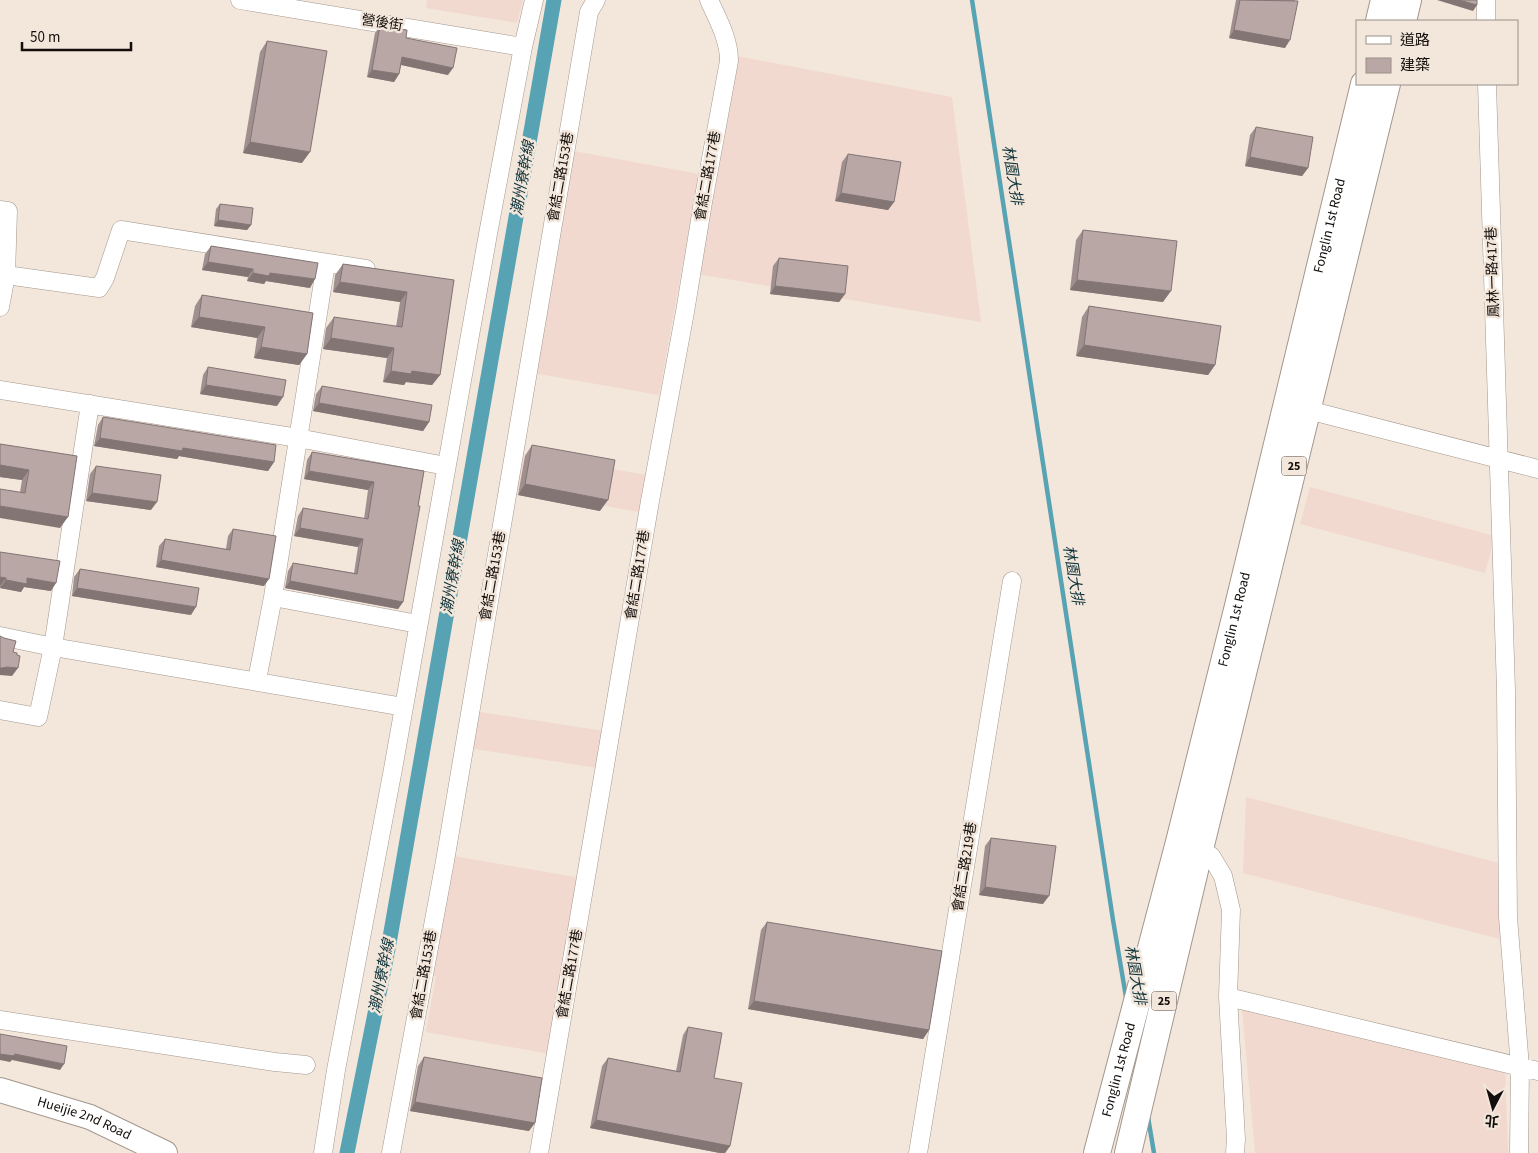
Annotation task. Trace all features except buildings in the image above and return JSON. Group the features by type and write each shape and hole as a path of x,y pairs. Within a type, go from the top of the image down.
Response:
{"main road":[{"path":"1379,20 1384,0"},
{"path":"1403,20 1408,0"},
{"name":"Fonglin 1st Road","path":"1128,1153 1243,587 1364,85"},
{"name":"Fonglin 1st Road","path":"1096,1153 1190,846 1308,410 1388,85"}],"street":[{"name":"營後街","path":"240,0 523,47"},
{"path":"323,1153 336,1070 404,707 488,234 523,47 534,0"},
{"name":"會結二路153巷","path":"391,1153 445,861 589,12 596,0"},
{"name":"會結二路177巷","path":"539,1153 650,501 686,312 703,202 729,61 729,47 709,0"},
{"path":"1486,0 1486,20"},
{"name":"鳳林一路417巷","path":"1488,85 1506,691 1508,917 1520,1067 1519,1153"},
{"path":"0,210 8,211 6,275 0,307"},
{"path":"6,275 99,288 105,278 121,230 381,271"},
{"path":"257,680 273,597 326,263"},
{"path":"0,390 298,438 446,466"},
{"path":"0,710 38,717 53,647 90,404"},
{"path":"1308,410 1538,469"},
{"name":"會結二路219巷","path":"918,1153 1012,581"},
{"path":"273,597 418,624"},
{"path":"0,636 53,647 257,680 404,707"},
{"path":"1190,846 1211,856 1223,876 1231,910 1228,997 1236,1148"},
{"path":"1228,997 1538,1071"},
{"path":"3,1016 275,1062 306,1065"},
{"name":"Hueijie 2nd Road","path":"0,1090 90,1117 165,1153"}],"shaded area":[{"path":"427,0 523,0 517,23 426,8"},
{"path":"737,56 952,97 981,322 697,274"},
{"path":"574,151 699,174 659,395 533,373"},
{"path":"518,452 646,475 639,512 511,489"},
{"path":"1310,487 1495,536 1485,573 1300,524"},
{"path":"474,711 604,731 598,768 468,748"},
{"path":"1246,797 1503,864 1500,939 1243,873"},
{"path":"448,855 581,878 550,1054 426,1032 436,976 427,974"},
{"path":"1241,998 1505,1063 1508,1153 1255,1153"}],"waterway":[{"name":"潮州寮幹線","path":"347,1153 388,949 554,0"},
{"name":"林園大排","path":"972,0 1126,997"},
{"name":"林園大排","path":"1148,1117 1154,1153"}]}
